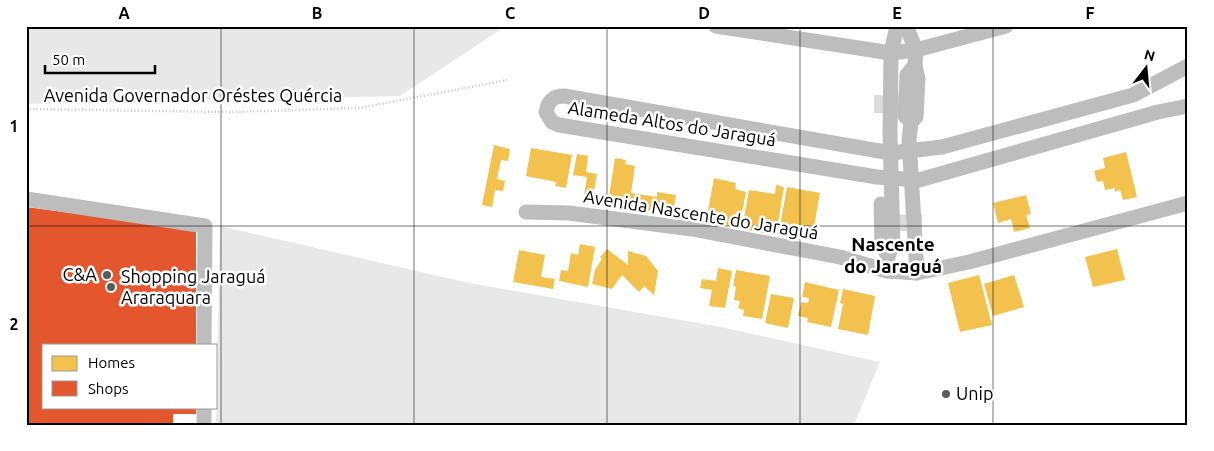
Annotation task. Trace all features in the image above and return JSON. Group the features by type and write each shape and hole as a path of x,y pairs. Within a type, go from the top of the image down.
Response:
{"street":[{"path":"716,26 915,57 1006,26"},
{"path":"887,264 882,245 881,197 891,183 891,53 897,26"},
{"path":"906,26 915,57 918,79 916,117 911,122 909,151 917,273"},
{"name":"Alameda Altos do Jaraguá","path":"1188,66 1133,95 942,147 891,153 564,96 550,100 546,112 552,122 559,125 891,183 911,179 919,180 1149,115 1188,106"},
{"path":"26,199 205,226 204,344"},
{"name":"Avenida Nascente do Jaraguá","path":"526,212 569,213 692,229 887,264 917,273 968,262 1188,203"},
{"path":"204,408 204,425"}],"path":[{"name":"Avenida Governador Oréstes Quércia","path":"26,109 229,112 360,108 507,80"}],"shaded area":[{"path":"26,26 506,26 400,96 26,104"},
{"path":"220,226 469,283 721,327 880,362 854,425 216,425 216,408 218,408"}],"building: Homes":[{"path":"494,145 510,149 508,161 501,160 497,179 505,181 503,191 495,190 492,207 482,205"},
{"path":"531,148 572,155 566,188 555,186 556,182 526,176"},
{"path":"1126,152 1137,197 1123,200 1120,190 1115,192 1115,188 1105,190 1103,181 1097,182 1094,171 1105,168 1103,158"},
{"path":"577,154 588,156 586,172 597,174 593,196 584,195 587,177 573,175"},
{"path":"615,158 626,160 625,164 635,166 631,193 657,197 657,192 676,195 673,214 645,210 646,206 637,205 637,208 625,206 626,201 614,199 613,203 608,202"},
{"path":"714,178 736,183 735,189 746,192 739,228 706,221"},
{"path":"776,185 784,187 776,235 742,229 749,190 775,194"},
{"path":"787,187 820,193 812,238 779,232"},
{"path":"1026,195 1031,214 1026,215 1030,228 1014,232 1011,219 998,223 993,203"},
{"path":"580,244 595,247 588,287 559,281 561,270 568,271 571,253 578,255"},
{"path":"607,249 628,265 628,251 646,256 658,271 654,295 644,286 639,292 622,275 612,289 592,284 595,270 602,259 600,257"},
{"path":"1117,249 1125,280 1093,287 1085,257"},
{"path":"519,250 545,255 541,277 555,279 553,289 513,282"},
{"path":"718,268 732,271 725,308 709,306 712,290 700,288 702,279 716,281"},
{"path":"736,270 770,276 762,319 743,316 744,310 738,308 740,301 734,300 736,286 733,286"},
{"path":"979,275 992,325 960,332 948,283"},
{"path":"1014,275 1024,307 993,316 984,284"},
{"path":"805,282 839,290 831,327 807,322 808,318 798,316 801,302 808,303 809,298 802,297"},
{"path":"843,289 875,296 868,335 838,329 843,304 840,303"},
{"path":"771,294 794,298 788,328 765,323"}],"building: Shops":[{"name":"Shopping Jaraguá Araraquara","path":"26,207 196,229 196,344 42,344 42,408 196,408 196,414 173,414 173,425 26,425"}],"building: Other":[{"path":"874,95 921,96 921,114 874,113"},
{"path":"888,214 922,215 922,231 888,231"}],"place":[{"name":"C&A","path":"107,275"},
{"name":"Shopping Jaraguá Araraquara","path":"111,287"},
{"name":"Unip","path":"946,394"}],"district":[{"name":"Nascente do Jaraguá","path":"893,255"}]}
